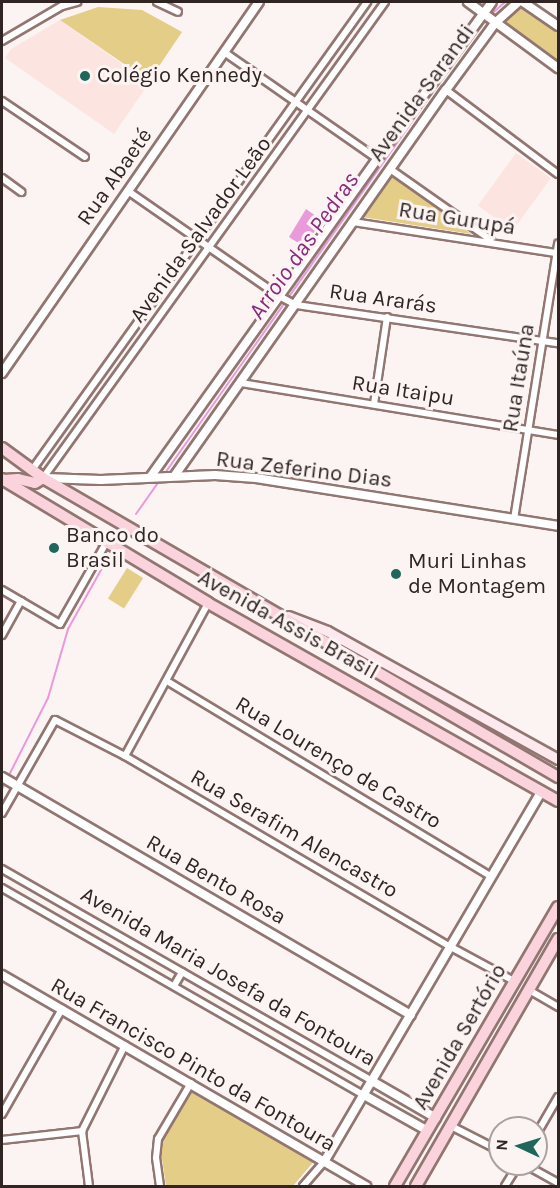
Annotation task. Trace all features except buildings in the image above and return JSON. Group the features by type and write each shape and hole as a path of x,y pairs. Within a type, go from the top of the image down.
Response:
{"main road":[{"name":"Avenida Assis Brasil","path":"2,448 44,478 558,777"},
{"path":"2,481 18,479 35,483 44,478"},
{"name":"Avenida Assis Brasil","path":"2,481 208,603 558,801"},
{"name":"Avenida Assis Brasil","path":"266,608 327,631 558,759"},
{"path":"540,766 558,767"},
{"name":"Avenida Sertório","path":"395,1186 558,907"},
{"name":"Avenida Sertório","path":"416,1186 558,939"}],"street":[{"path":"2,41 62,4 77,2"},
{"path":"157,2 178,12"},
{"name":"Rua Abaeté","path":"2,373 259,2"},
{"name":"Avenida Salvador Leão","path":"32,470 367,2"},
{"name":"Avenida Salvador Leão","path":"44,478 385,2"},
{"path":"468,2 558,68"},
{"name":"Avenida Sarandi","path":"154,476 282,297 376,158 492,2"},
{"name":"Avenida Sarandi","path":"172,475 241,383 294,303 493,21 518,2"},
{"path":"523,2 558,26"},
{"path":"224,52 376,158"},
{"path":"446,90 558,174"},
{"path":"2,101 85,158"},
{"path":"390,169 494,243"},
{"path":"2,178 21,192"},
{"name":"Rua Ararás","path":"128,191 210,249 294,303 558,343"},
{"name":"Rua Gurupá","path":"353,222 556,253"},
{"name":"Rua Itaúna","path":"514,519 558,243"},
{"path":"374,404 387,317"},
{"path":"108,366 119,374"},
{"name":"Rua Itaipu","path":"241,383 558,435"},
{"name":"Rua Zeferino Dias","path":"44,478 101,480 172,475 256,478 558,526"},
{"path":"2,590 60,624 106,543"},
{"path":"2,635 21,601"},
{"path":"125,756 208,603"},
{"name":"Rua Lourenço de Castro","path":"167,681 490,876"},
{"name":"Rua Serafim Alencastro","path":"15,786 55,720 125,756 449,946 514,981"},
{"name":"Rua Bento Rosa","path":"2,777 411,1015"},
{"path":"2,813 15,786"},
{"path":"303,1186 324,1162 542,791"},
{"name":"Avenida Maria Josefa da Fontoura","path":"2,868 436,1118"},
{"name":"Avenida Maria Josefa da Fontoura","path":"2,888 428,1131"},
{"path":"174,986 182,972"},
{"name":"Rua Francisco Pinto da Fontoura","path":"2,975 366,1186"},
{"path":"529,990 558,1007"},
{"path":"2,1114 62,1009"},
{"path":"89,1186 82,1131 124,1045"},
{"path":"160,1186 156,1158 158,1139 191,1083"},
{"path":"548,1116 558,1099"},
{"path":"451,1126 488,1145"},
{"path":"2,1140 82,1131"}],"shaded area":[{"path":"519,3 558,31 558,60 502,19"},
{"path":"98,7 142,10 182,32 149,81 60,20"},
{"name":"Colégio Kennedy","path":"60,20 149,83 114,134 5,58 11,49"},
{"path":"516,153 551,178 513,231 478,206"},
{"path":"393,174 471,234 362,217"},
{"path":"306,209 323,221 303,246 289,237"},
{"path":"127,568 143,578 124,609 108,599"},
{"path":"192,1088 315,1160 293,1186 166,1186 160,1145"}],"waterway":[{"name":"Arroio das Pedras","path":"480,24 505,2"},
{"name":"Arroio das Pedras","path":"163,476 477,29"},
{"name":"Arroio das Pedras","path":"136,514 160,480"},
{"name":"Arroio das Pedras","path":"2,789 48,698 68,629 106,561"}],"place":[{"name":"Colégio Kennedy","path":"85,76"},
{"name":"Banco do Brasil","path":"54,548"},
{"name":"Muri Linhas de Montagem","path":"396,574"}]}
